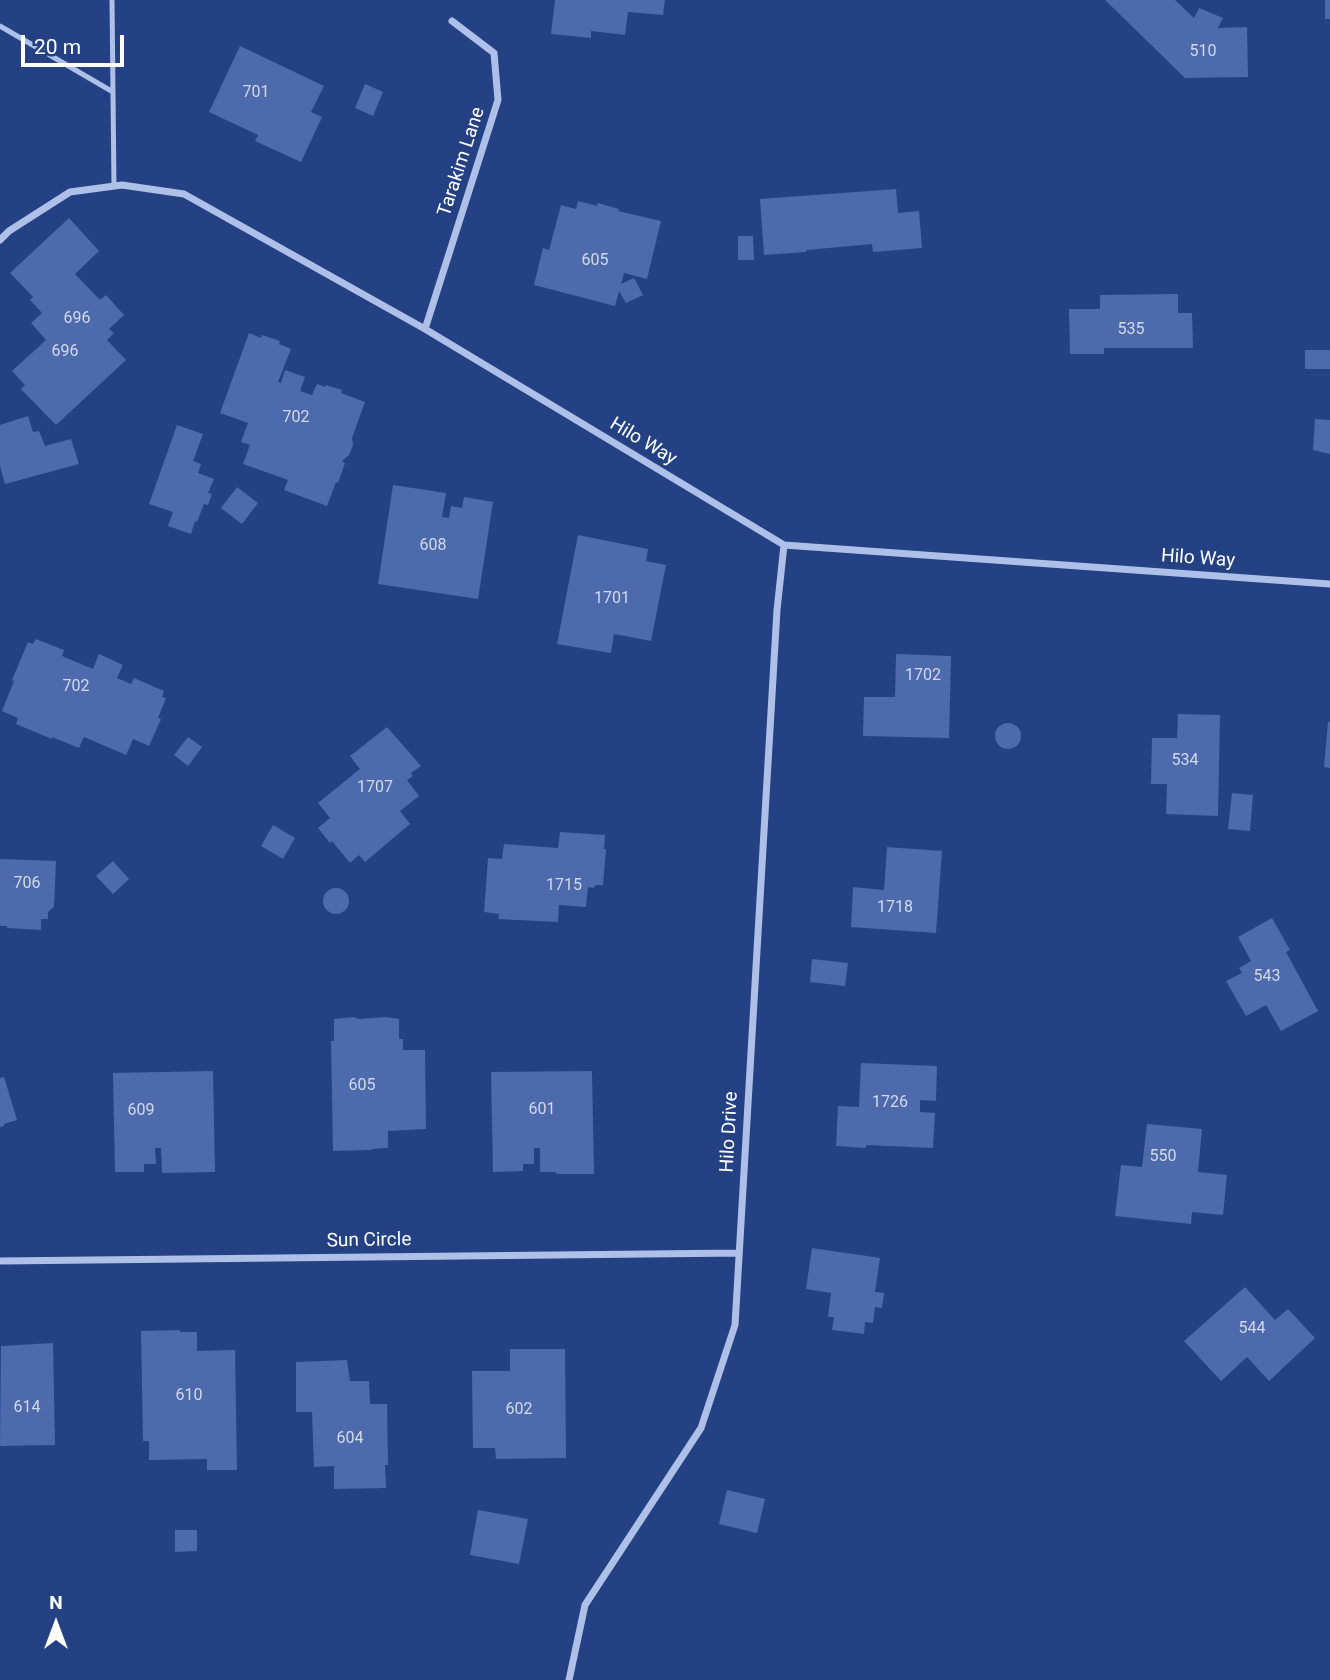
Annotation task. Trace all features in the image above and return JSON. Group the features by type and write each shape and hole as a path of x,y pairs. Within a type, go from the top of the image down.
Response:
{"street":[{"name":"Tarakim Lane","path":"425,329 498,100 494,53 452,21"},
{"name":"Hilo Way","path":"0,240 9,231 71,192 122,185 184,194 425,329 783,545 1330,584"},
{"name":"Hilo Drive","path":"569,1680 585,1605 701,1428 735,1325 776,623 783,545"},
{"name":"Sun Circle","path":"0,1261 739,1253"}],"lane":[{"path":"112,0 114,186"},
{"path":"0,26 113,92"}],"building":[{"path":"555,0 665,0 663,15 628,12 625,35 591,31 591,38 551,34"},
{"path":"1105,0 1175,0 1194,18 1199,8 1223,18 1218,28 1247,27 1248,77 1185,78"},
{"path":"1325,0 1330,0 1330,19 1325,19"},
{"path":"240,46 324,86 311,112 322,117 301,162 255,141 258,135 209,112"},
{"path":"365,84 383,92 373,116 355,108"},
{"path":"896,189 898,213 919,211 922,248 873,252 872,244 764,255 760,199"},
{"path":"578,201 597,206 598,203 619,209 618,211 661,221 647,279 624,273 621,284 634,278 643,295 626,303 619,291 615,306 534,285 543,248 549,250 561,205 576,209"},
{"path":"69,218 99,251 75,274 100,300 106,295 124,315 109,329 114,333 107,340 126,360 56,425 21,389 25,385 12,371 46,340 31,323 42,313 30,300 33,297 10,273"},
{"path":"738,236 753,236 754,260 738,260"},
{"path":"1178,294 1178,313 1192,313 1193,348 1104,348 1104,354 1070,354 1069,309 1100,309 1100,295"},
{"path":"249,333 280,341 279,344 291,349 278,382 281,383 285,370 305,377 300,391 312,395 317,384 326,385 365,402 352,438 353,445 349,455 342,461 345,463 327,506 284,490 288,480 243,464 250,445 241,442 248,423 220,413"},
{"path":"1305,350 1330,350 1330,369 1305,369"},
{"path":"28,416 33,432 39,431 45,446 71,439 79,464 5,484 0,466 0,425"},
{"path":"1315,419 1330,420 1330,454 1313,450"},
{"path":"177,425 203,434 193,461 201,464 198,473 214,479 208,493 212,494 208,505 204,504 191,534 168,526 173,512 149,504"},
{"path":"393,485 446,493 442,517 449,518 451,506 462,508 464,497 493,502 478,599 378,584"},
{"path":"237,487 258,503 242,524 221,508"},
{"path":"578,535 648,549 646,561 666,565 651,641 614,634 611,653 557,644"},
{"path":"36,639 64,650 62,656 93,669 99,654 123,665 117,678 131,684 134,678 164,691 162,697 166,698 158,718 161,719 149,746 133,739 126,755 84,737 79,748 16,724 18,718 2,711 28,642 33,644"},
{"path":"896,654 951,656 949,738 863,736 864,697 895,697"},
{"path":"1178,714 1220,715 1218,816 1166,814 1167,784 1151,784 1152,738 1177,738"},
{"path":"1330,722 1330,768 1324,767"},
{"path":"1008,723 1017,727 1021,736 1017,745 1008,749 999,745 995,736 999,727"},
{"path":"387,727 421,766 411,773 413,776 407,780 419,796 400,811 410,824 365,862 359,855 350,863 318,828 330,818 318,803 360,769 350,756"},
{"path":"188,737 202,747 188,766 174,755"},
{"path":"1232,793 1253,795 1250,831 1228,829"},
{"path":"273,825 295,838 283,859 261,846"},
{"path":"560,832 605,835 603,885 588,887 586,907 559,905 558,922 498,919 499,914 484,912 488,858 502,859 504,844 558,848"},
{"path":"887,847 942,851 936,933 851,927 853,887 884,890"},
{"path":"0,859 56,861 54,907 48,912 48,919 41,919 41,930 0,926"},
{"path":"113,861 129,879 113,894 96,876"},
{"path":"336,888 345,892 349,901 345,910 336,914 327,910 323,901 327,892"},
{"path":"1272,918 1290,950 1286,952 1318,1011 1281,1031 1266,1005 1246,1016 1226,981 1242,973 1239,968 1251,961 1238,937"},
{"path":"812,959 848,963 845,986 810,982"},
{"path":"334,1019 399,1019 399,1039 403,1039 403,1050 425,1050 426,1129 388,1131 388,1148 333,1151 331,1041 334,1041"},
{"path":"861,1063 937,1066 936,1101 920,1100 920,1112 935,1113 933,1148 836,1146 838,1106 859,1107"},
{"path":"213,1071 215,1172 162,1173 161,1148 155,1148 156,1164 144,1164 144,1172 115,1172 113,1073"},
{"path":"592,1071 594,1174 540,1172 540,1148 534,1148 534,1164 523,1164 523,1171 493,1172 491,1072"},
{"path":"4,1077 17,1120 0,1127 0,1078"},
{"path":"1147,1124 1202,1129 1198,1172 1227,1175 1223,1215 1192,1212 1191,1224 1115,1216 1121,1165 1142,1167"},
{"path":"812,1248 880,1258 875,1292 884,1293 882,1308 875,1307 873,1323 865,1322 864,1334 832,1330 834,1317 828,1317 831,1293 806,1289"},
{"path":"1245,1287 1275,1320 1288,1309 1315,1338 1269,1381 1247,1357 1221,1381 1184,1341"},
{"path":"141,1331 197,1332 197,1351 235,1350 237,1470 207,1470 207,1459 149,1460 149,1441 143,1441"},
{"path":"53,1343 55,1445 0,1446 1,1346"},
{"path":"510,1349 565,1349 566,1458 496,1459 495,1448 473,1448 472,1371 510,1371"},
{"path":"347,1360 350,1381 369,1381 370,1404 387,1404 386,1488 334,1489 334,1466 314,1467 312,1412 296,1412 296,1362"},
{"path":"727,1490 765,1499 757,1533 719,1524"},
{"path":"478,1510 528,1519 519,1564 470,1555"},
{"path":"175,1530 197,1530 197,1551 175,1552"}]}
